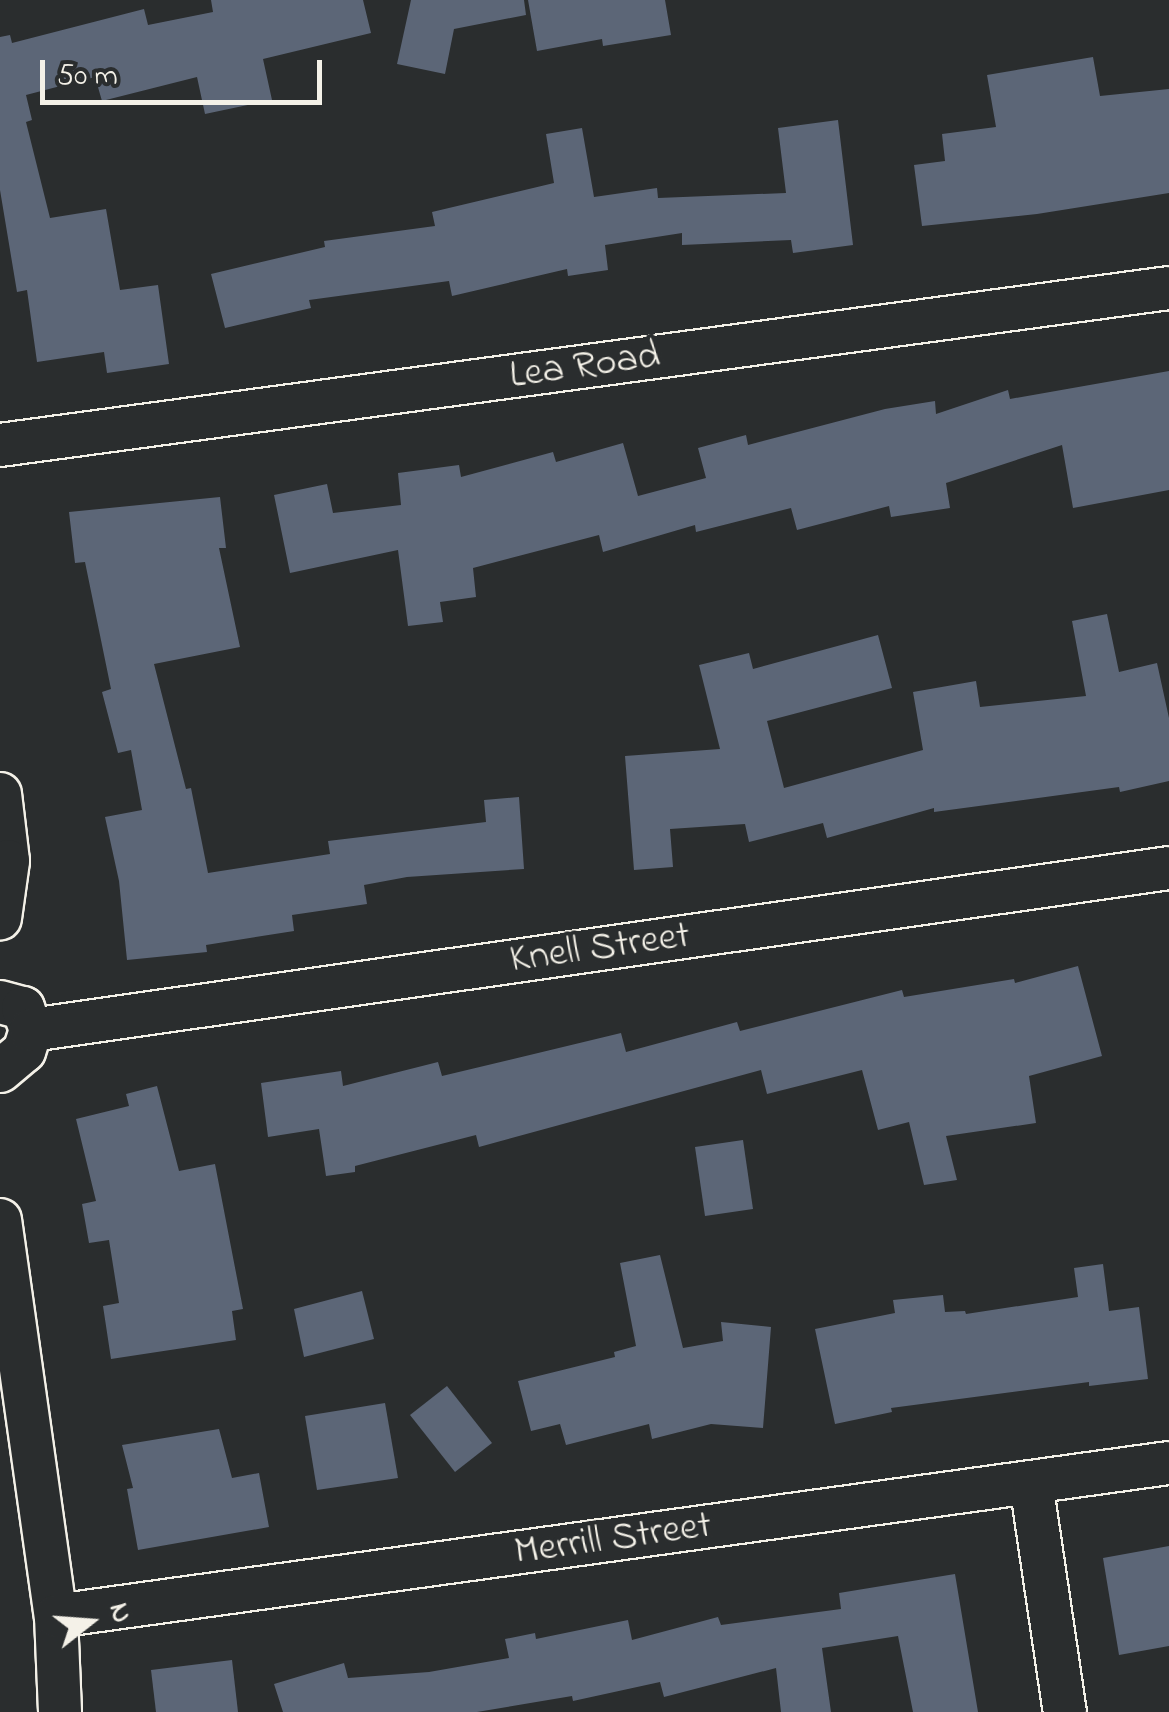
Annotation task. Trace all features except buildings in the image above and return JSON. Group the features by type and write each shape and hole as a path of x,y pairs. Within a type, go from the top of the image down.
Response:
{"street":[{"name":"Lea Road","path":"0,445 1169,288"},
{"path":"0,794 8,860 0,918"},
{"name":"Knell Street","path":"15,1016 1169,868"},
{"path":"0,1071 24,1050 15,1016"},
{"path":"0,1220 56,1616 60,1712"},
{"name":"Merrill Street","path":"56,1616 1169,1463"},
{"path":"1031,1483 1065,1712"}]}
